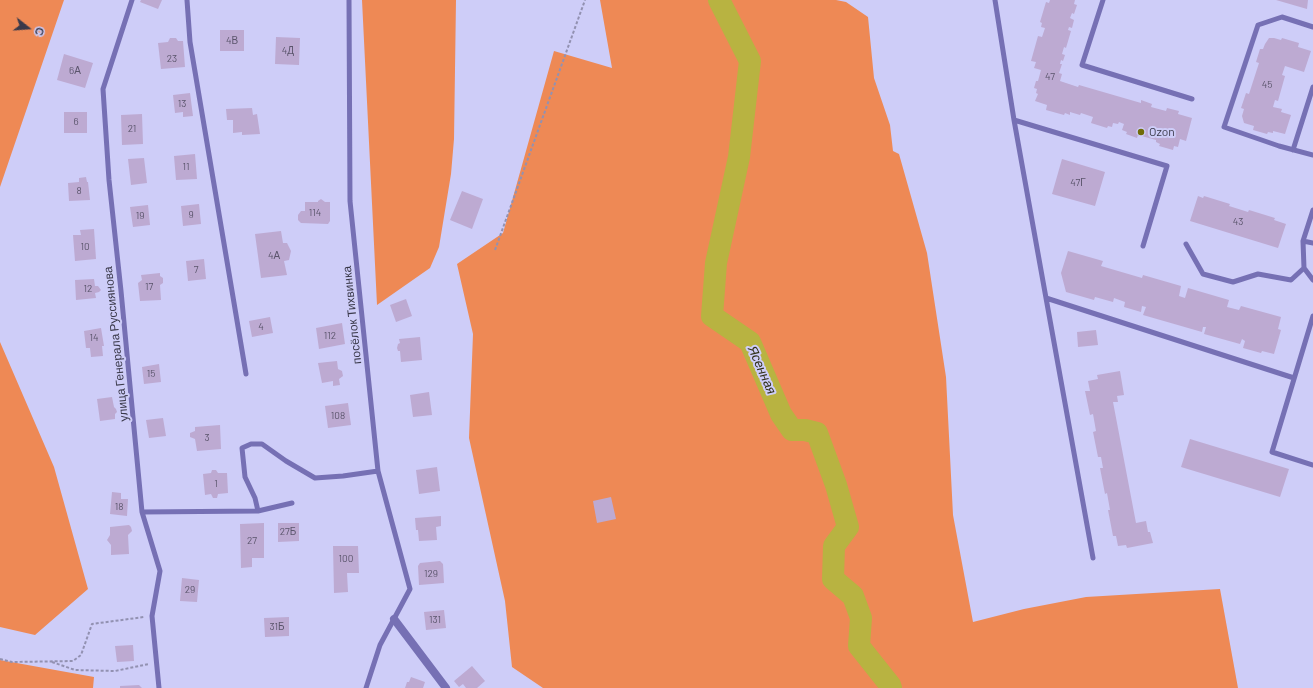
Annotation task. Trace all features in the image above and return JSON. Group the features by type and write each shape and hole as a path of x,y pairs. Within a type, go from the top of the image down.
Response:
{"street":[{"path":"394,619 446,688"}],"lane":[{"name":"улица Генерала Руссиянова","path":"132,0 103,89 109,180 142,512 160,571 152,616 159,688"},
{"path":"187,0 190,42 246,374"},
{"name":"посёлок Тихвинка","path":"349,0 350,201 378,470 410,589 380,645 366,688"},
{"path":"995,0 1014,120 1093,558"},
{"path":"1103,0 1082,65 1192,99"},
{"path":"1313,27 1282,17 1258,25 1224,127 1293,150 1313,155"},
{"path":"1293,150 1313,87"},
{"path":"1014,120 1167,166 1143,246"},
{"path":"1313,210 1303,241 1304,268 1313,280"},
{"path":"1303,241 1313,243"},
{"path":"1186,244 1203,274 1233,282 1258,274 1291,280 1304,268"},
{"path":"1046,298 1294,378"},
{"path":"1313,316 1272,452 1313,465"},
{"path":"258,511 255,498 245,477 242,448 251,444 262,444 286,461 315,478 343,476 378,470"},
{"path":"142,512 258,511 292,503"}],"path":[{"path":"495,250 585,0"},
{"path":"0,659 12,662 73,661 81,655 92,624 152,616"},
{"path":"50,661 75,670 115,671 156,662"}],"shaded area":[{"path":"0,0 64,0 0,187"},
{"path":"362,0 456,0 454,139 451,174 439,247 430,268 377,305"},
{"path":"600,0 836,0 846,2 868,17 874,78 890,125 893,151 899,154 927,253 946,377 953,515 973,622 1024,609 1086,597 1220,589 1238,688 543,688 512,667 505,601 469,438 473,334 457,264 503,233 554,51 612,68"},
{"path":"0,342 54,467 88,589 35,635 0,627"},
{"path":"0,660 94,677 93,688 0,688"}],"building":[{"path":"141,0 162,0 158,9 140,2"},
{"path":"1050,0 1075,0 1074,4 1077,5 1074,14 1072,13 1070,18 1074,20 1072,28 1069,27 1068,30 1071,31 1066,48 1064,47 1062,54 1065,55 1060,64 1062,64 1059,73 1062,74 1060,81 1141,103 1141,100 1152,104 1151,107 1166,111 1167,108 1179,111 1178,114 1192,118 1186,141 1180,139 1178,147 1174,146 1173,150 1159,146 1160,144 1156,142 1156,140 1138,135 1137,138 1126,134 1127,132 1122,130 1124,124 1119,122 1118,124 1113,123 1112,127 1108,126 1107,128 1091,123 1093,117 1081,113 1080,115 1070,112 1070,115 1065,113 1064,115 1046,110 1047,105 1035,101 1038,94 1036,93 1037,89 1034,88 1041,70 1034,68 1036,62 1031,61 1038,36 1042,37 1045,28 1041,27 1042,23 1040,22 1046,2 1049,3"},
{"path":"1276,0 1308,0 1307,9"},
{"path":"220,30 244,30 244,51 220,51"},
{"path":"276,37 300,38 299,65 275,64"},
{"path":"170,38 176,38 178,41 183,41 185,67 161,69 158,43 168,42"},
{"path":"1269,38 1281,40 1282,38 1299,43 1298,47 1311,51 1304,72 1285,66 1282,75 1285,76 1278,101 1275,100 1273,107 1282,109 1281,112 1291,115 1285,134 1273,131 1273,133 1268,132 1267,134 1253,130 1254,126 1244,123 1242,116 1244,109 1241,108 1246,93 1249,94 1259,63 1256,62 1260,49 1263,49"},
{"path":"64,54 93,63 85,88 57,80"},
{"path":"190,93 193,116 183,117 183,112 175,113 173,95"},
{"path":"252,108 253,115 257,114 260,134 242,135 242,132 233,133 233,120 227,120 226,109"},
{"path":"64,112 87,112 87,133 64,133"},
{"path":"142,114 143,144 122,145 121,115"},
{"path":"195,154 197,179 176,180 174,156"},
{"path":"144,158 147,183 131,185 128,159"},
{"path":"1062,159 1105,172 1095,206 1052,194"},
{"path":"86,177 90,200 69,201 68,183 79,182 79,178"},
{"path":"462,191 483,199 472,229 450,220"},
{"path":"1198,196 1203,198 1204,196 1230,204 1229,206 1248,212 1249,210 1275,218 1274,220 1286,224 1278,248 1190,221"},
{"path":"321,199 325,202 330,202 330,221 328,224 301,223 298,220 298,215 301,211 305,211 305,202 318,202"},
{"path":"199,204 201,224 183,226 181,206"},
{"path":"148,205 150,225 133,227 130,207"},
{"path":"94,229 96,259 75,261 73,235 81,235 80,230"},
{"path":"281,231 283,243 287,243 291,251 289,260 284,261 287,275 261,278 255,234"},
{"path":"1068,251 1103,261 1101,266 1142,278 1143,275 1181,286 1179,296 1185,298 1188,288 1229,300 1227,307 1239,310 1241,306 1281,317 1278,329 1281,330 1274,354 1262,351 1261,353 1243,348 1245,341 1242,339 1240,344 1204,334 1206,327 1203,327 1202,332 1143,315 1146,307 1142,306 1141,312 1124,307 1125,302 1114,298 1113,302 1095,297 1094,300 1066,292 1061,273"},
{"path":"204,259 206,279 188,281 186,261"},
{"path":"160,273 160,276 163,278 163,283 160,285 161,300 140,301 138,283 142,280 141,275"},
{"path":"94,279 95,286 98,286 101,290 95,293 96,298 76,300 75,280"},
{"path":"406,299 412,316 396,322 390,305"},
{"path":"270,317 273,333 252,337 249,321"},
{"path":"342,323 345,344 319,349 316,328"},
{"path":"101,328 104,346 102,346 103,356 91,357 90,348 86,348 84,331"},
{"path":"1096,330 1098,345 1078,347 1077,332"},
{"path":"420,337 422,360 401,362 400,351 398,351 397,348 398,344 400,343 399,339"},
{"path":"337,361 338,369 342,371 343,376 339,379 340,385 333,386 333,381 322,383 318,363"},
{"path":"159,364 161,382 144,384 142,367"},
{"path":"1120,371 1124,395 1117,396 1118,402 1113,402 1136,523 1146,521 1148,532 1150,532 1153,543 1127,548 1126,545 1118,546 1116,536 1113,536 1108,510 1110,510 1107,493 1105,494 1100,468 1103,468 1101,457 1098,457 1093,432 1096,431 1093,414 1090,415 1085,391 1090,391 1088,381 1098,379 1097,375"},
{"path":"429,392 432,415 413,417 410,395"},
{"path":"112,397 114,407 117,412 115,414 115,419 100,421 97,399"},
{"path":"348,403 351,425 328,428 325,406"},
{"path":"163,418 166,436 149,438 146,420"},
{"path":"220,425 221,449 197,451 195,439 190,437 190,433 195,431 195,427"},
{"path":"1190,439 1289,469 1280,497 1181,467"},
{"path":"437,467 440,491 419,494 416,470"},
{"path":"212,470 216,470 218,473 227,473 228,493 218,494 217,498 213,498 211,494 205,495 203,474 211,473"},
{"path":"112,492 121,493 121,499 128,499 127,516 110,514"},
{"path":"611,497 616,519 597,523 593,501"},
{"path":"441,516 441,526 436,527 437,540 419,541 415,518"},
{"path":"264,523 264,558 252,558 252,567 241,568 240,524"},
{"path":"278,523 299,523 299,541 278,542"},
{"path":"129,525 132,531 128,535 129,554 111,555 111,545 107,540 110,535 110,527"},
{"path":"333,546 358,546 359,573 347,573 348,592 334,593"},
{"path":"440,561 443,564 444,583 419,585 418,566 420,563"},
{"path":"182,578 199,580 197,602 180,601"},
{"path":"444,610 446,628 426,630 424,612"},
{"path":"289,617 289,636 265,637 264,618"},
{"path":"133,645 134,661 117,662 115,646"},
{"path":"472,666 485,681 477,688 466,688 463,684 459,687 454,681"},
{"path":"411,677 425,682 423,688 405,688"},
{"path":"139,685 142,688 120,688 120,686"}],"waterway":[{"name":"Ясенная","path":"719,0 750,61 739,157 716,263 712,316 750,342 781,414 792,430 805,430 817,433 836,485 848,527 834,546 833,579 853,596 861,618 859,646 891,688"}],"place":[{"name":"Ozon","path":"1141,132"}]}
